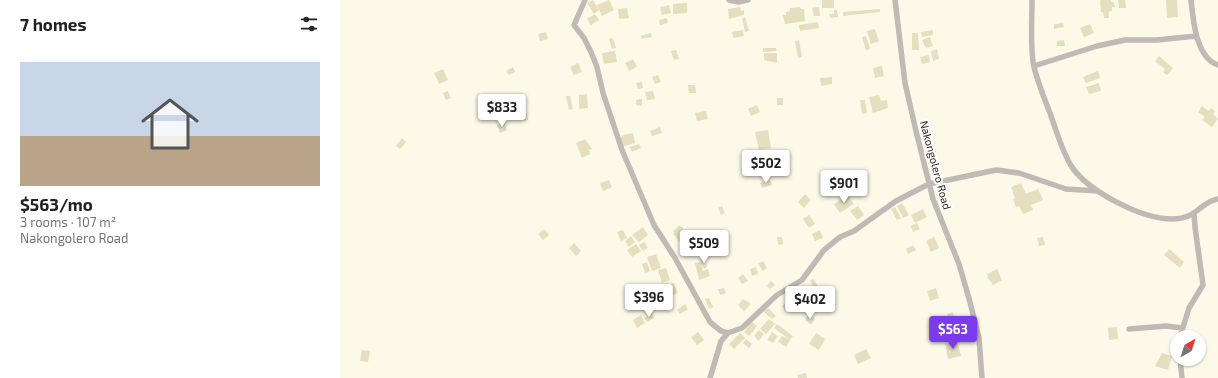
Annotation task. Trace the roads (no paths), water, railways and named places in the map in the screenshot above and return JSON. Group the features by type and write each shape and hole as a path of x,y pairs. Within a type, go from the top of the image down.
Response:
{"street":[{"path":"585,0 574,25 584,38 597,67 608,109 634,178 654,225 675,258 710,322 721,331 728,333"},
{"path":"729,0 738,2 748,0"},
{"name":"Nakongolero Road","path":"895,0 905,83 933,199 959,264 970,302 979,338 982,378"},
{"path":"1032,0 1034,66 1059,140 1071,165 1082,178 1120,204 1148,215 1171,219 1185,218 1194,214 1205,204 1218,199"},
{"path":"1191,0 1196,36 1208,59 1218,65"},
{"path":"1034,66 1097,46 1124,40 1157,40 1196,36"},
{"path":"710,378 721,341 728,333 742,328 777,295 802,280 824,250 840,237 854,232 896,201 929,184 996,170 1018,173 1066,189 1098,190"},
{"path":"1129,329 1166,326 1182,328 1189,308 1203,285 1194,214"},
{"path":"1181,366 1182,378"}]}
